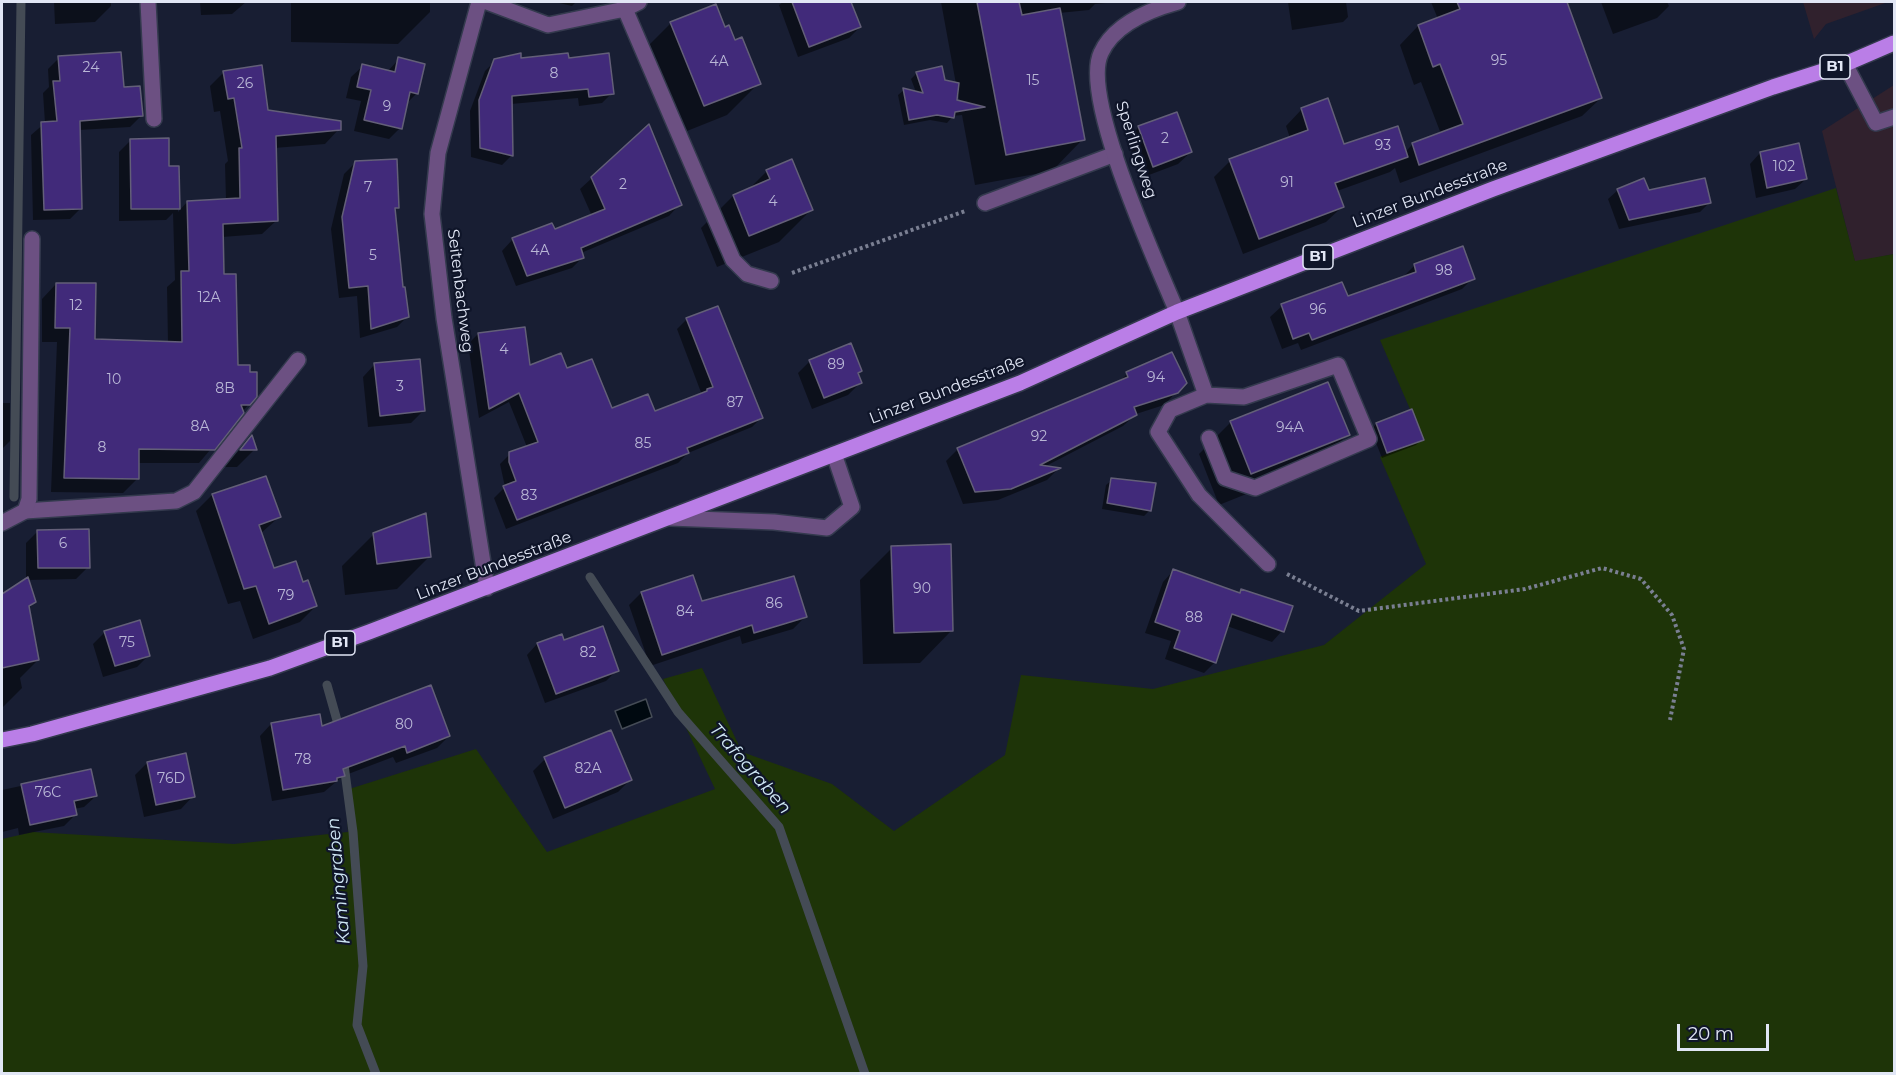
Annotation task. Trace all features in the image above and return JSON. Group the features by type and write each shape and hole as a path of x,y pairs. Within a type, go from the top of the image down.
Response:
{"main road":[{"name":"Linzer Bundesstraße","path":"2,740 32,734 270,669 1020,383 1177,312 1504,185 1845,64 1894,43"}],"street":[{"path":"148,2 154,119"},
{"name":"Seitenbachweg","path":"479,2 438,153 432,214 448,340 487,588"},
{"path":"487,2 548,25 625,9 639,2"},
{"name":"Sperlingweg","path":"1178,2 1156,8 1116,31 1100,54 1098,89 1114,154 1177,312 1206,395"},
{"path":"625,9 733,260 747,274 771,281"},
{"path":"1845,64 1876,123 1894,117"},
{"path":"985,203 1114,154"},
{"path":"25,511 29,499 32,239"},
{"path":"2,522 25,511 176,501 194,492 298,360"},
{"path":"1209,438 1225,478 1255,488 1369,439 1338,365 1244,397 1206,395 1170,410 1158,432 1199,495 1268,564"},
{"path":"670,518 774,522 827,528 852,507 834,454"}],"path":[{"path":"771,281 985,203"},
{"path":"1268,564 1359,611 1525,589 1602,568 1641,579 1672,615 1684,649 1670,720"}],"shaded area":[{"path":"1803,2 1888,2 1826,24 1814,39"},
{"path":"1894,85 1894,254 1855,262 1822,131"},
{"path":"646,699 652,717 622,729 615,711"}],"green space":[{"path":"1836,188 1855,261 1894,254 1894,1073 2,1073 2,839 33,832 234,844 348,832 346,790 476,749 547,852 715,789 663,679 702,668 742,752 832,784 894,831 1005,755 1021,675 1153,689 1324,645 1426,564 1380,457 1423,439 1380,340"}],"building":[{"path":"792,2 851,2 861,27 809,47"},
{"path":"977,2 1019,2 1022,15 1060,8 1085,140 1006,155"},
{"path":"1457,2 1567,2 1602,98 1419,165 1412,143 1463,124 1440,64 1433,67 1418,25 1460,9"},
{"path":"716,4 725,27 729,25 735,40 742,37 761,84 704,106 670,22"},
{"path":"121,52 124,87 140,86 143,116 80,121 82,209 44,210 41,122 57,121 53,81 60,81 58,56"},
{"path":"521,53 521,58 568,53 569,58 609,53 614,94 589,97 588,89 512,96 513,156 480,148 479,100 494,59"},
{"path":"398,57 425,64 418,94 410,92 402,129 364,120 371,90 357,87 362,64 395,72"},
{"path":"262,65 268,110 341,121 341,130 276,136 278,221 223,224 224,274 236,274 238,365 250,365 250,372 257,372 257,397 250,405 241,405 244,413 215,450 139,449 139,479 64,478 70,328 55,328 56,283 96,283 95,339 182,342 181,271 189,271 187,201 240,198 239,148 242,148 234,98 228,99 223,71"},
{"path":"942,66 945,80 959,83 957,100 985,107 955,112 954,118 937,115 909,120 903,88 923,93 916,72"},
{"path":"1328,98 1344,144 1398,126 1408,157 1335,183 1344,207 1259,239 1229,159 1308,130 1301,108"},
{"path":"1177,112 1192,152 1153,167 1138,126"},
{"path":"649,124 682,205 581,248 584,258 527,276 512,238 552,223 555,229 605,209 591,177"},
{"path":"169,138 169,166 179,166 180,209 131,209 130,139"},
{"path":"1799,143 1807,179 1767,188 1760,152"},
{"path":"397,159 399,208 395,208 403,287 405,287 409,317 371,329 368,286 349,288 342,217 355,161"},
{"path":"792,159 813,210 749,236 733,195 770,179 766,170"},
{"path":"1644,178 1649,190 1705,178 1711,203 1629,220 1617,189"},
{"path":"1463,246 1475,279 1312,340 1309,333 1293,339 1281,304 1342,282 1348,296 1416,272 1414,264"},
{"path":"718,306 763,418 687,448 689,453 517,520 503,486 516,481 509,462 509,452 538,442 519,393 489,409 478,333 525,327 530,365 561,353 567,368 592,359 612,408 648,394 655,411 713,387 686,318"},
{"path":"851,343 862,371 858,373 862,383 824,398 809,360"},
{"path":"1172,352 1187,383 1178,393 1134,407 1137,415 1040,465 1061,468 1011,489 975,492 957,448 1128,377 1126,372"},
{"path":"420,359 425,411 380,416 374,363"},
{"path":"1328,382 1350,435 1251,474 1230,421"},
{"path":"1412,409 1424,440 1387,453 1376,423"},
{"path":"252,435 257,450 240,450"},
{"path":"266,476 281,517 259,525 274,568 296,561 303,582 308,580 317,606 269,624 256,586 244,589 212,494"},
{"path":"1111,478 1156,483 1151,511 1107,503"},
{"path":"426,513 431,557 377,564 373,533"},
{"path":"89,529 90,568 38,568 37,530"},
{"path":"951,544 953,631 894,633 891,546"},
{"path":"1173,569 1240,593 1241,589 1293,606 1284,632 1232,614 1216,663 1174,648 1180,631 1155,622"},
{"path":"693,575 702,601 794,576 807,617 754,633 752,625 662,655 641,592"},
{"path":"28,577 36,602 29,606 39,660 2,668 2,594"},
{"path":"140,620 150,656 115,666 104,631"},
{"path":"603,626 619,671 556,694 537,643 562,634 564,640"},
{"path":"431,685 450,736 407,753 405,746 343,769 345,776 337,778 337,781 283,790 271,723 320,714 322,726"},
{"path":"611,730 632,780 565,808 544,757"},
{"path":"186,753 195,797 156,805 147,762"},
{"path":"91,769 97,796 74,801 77,815 30,825 21,784"}],"waterway":[{"name":"Kamingraben","path":"14,497 21,2"},
{"name":"Trafograben","path":"590,577 678,712 779,827 865,1074"},
{"name":"Kamingraben","path":"327,685 340,731"},
{"name":"Kamingraben","path":"343,757 353,832 363,966 357,1025 376,1074"}]}
